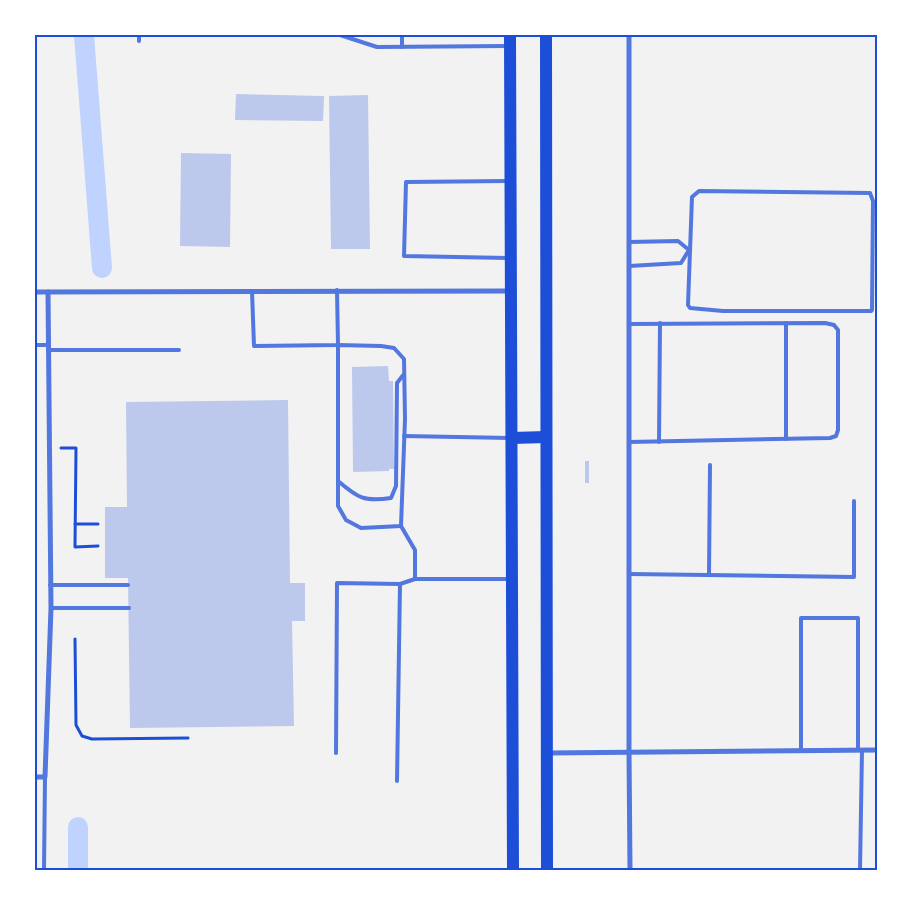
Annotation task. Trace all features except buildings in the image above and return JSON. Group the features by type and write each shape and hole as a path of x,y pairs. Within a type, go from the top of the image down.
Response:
{"main road":[{"path":"546,35 547,870"},
{"path":"510,40 513,870"},
{"path":"512,438 546,437"}],"street":[{"path":"630,35 630,870"},
{"path":"35,292 511,291"},
{"path":"35,777 45,777 50,608 48,292"},
{"path":"547,753 877,750"}],"lane":[{"path":"139,35 139,41"},
{"path":"340,35 377,47 510,40"},
{"path":"402,35 402,47"},
{"path":"510,181 406,182 404,256 511,258"},
{"path":"629,266 681,263 689,250 692,196 699,191 870,193 873,201 873,308 871,311 780,312 722,311 690,308 688,305 689,250"},
{"path":"629,242 678,241 689,250"},
{"path":"337,290 338,506 346,520 361,528 401,526"},
{"path":"252,291 254,346 381,346 394,348 404,359 401,526 415,550 415,579"},
{"path":"659,442 660,323"},
{"path":"786,323 786,439"},
{"path":"629,324 825,323 834,325 838,330 838,430 836,436 830,438 629,442"},
{"path":"35,345 48,348 179,350"},
{"path":"338,481 355,496 375,500 391,498 396,486 397,383 404,374"},
{"path":"404,436 512,438"},
{"path":"709,575 710,465"},
{"path":"629,574 854,577 854,501"},
{"path":"336,752 337,583 400,584 415,579 512,579"},
{"path":"397,781 400,584"},
{"path":"50,585 128,585"},
{"path":"50,608 129,608"},
{"path":"801,750 801,618 858,618 860,870"},
{"path":"44,870 45,777"}],"path":[{"path":"49,448 76,448 75,546 98,546"},
{"path":"75,524 98,524"},
{"path":"75,639 76,725 82,736 92,740 188,738"}],"waterway":[{"path":"84,35 102,268"},
{"path":"78,827 78,870"}]}
